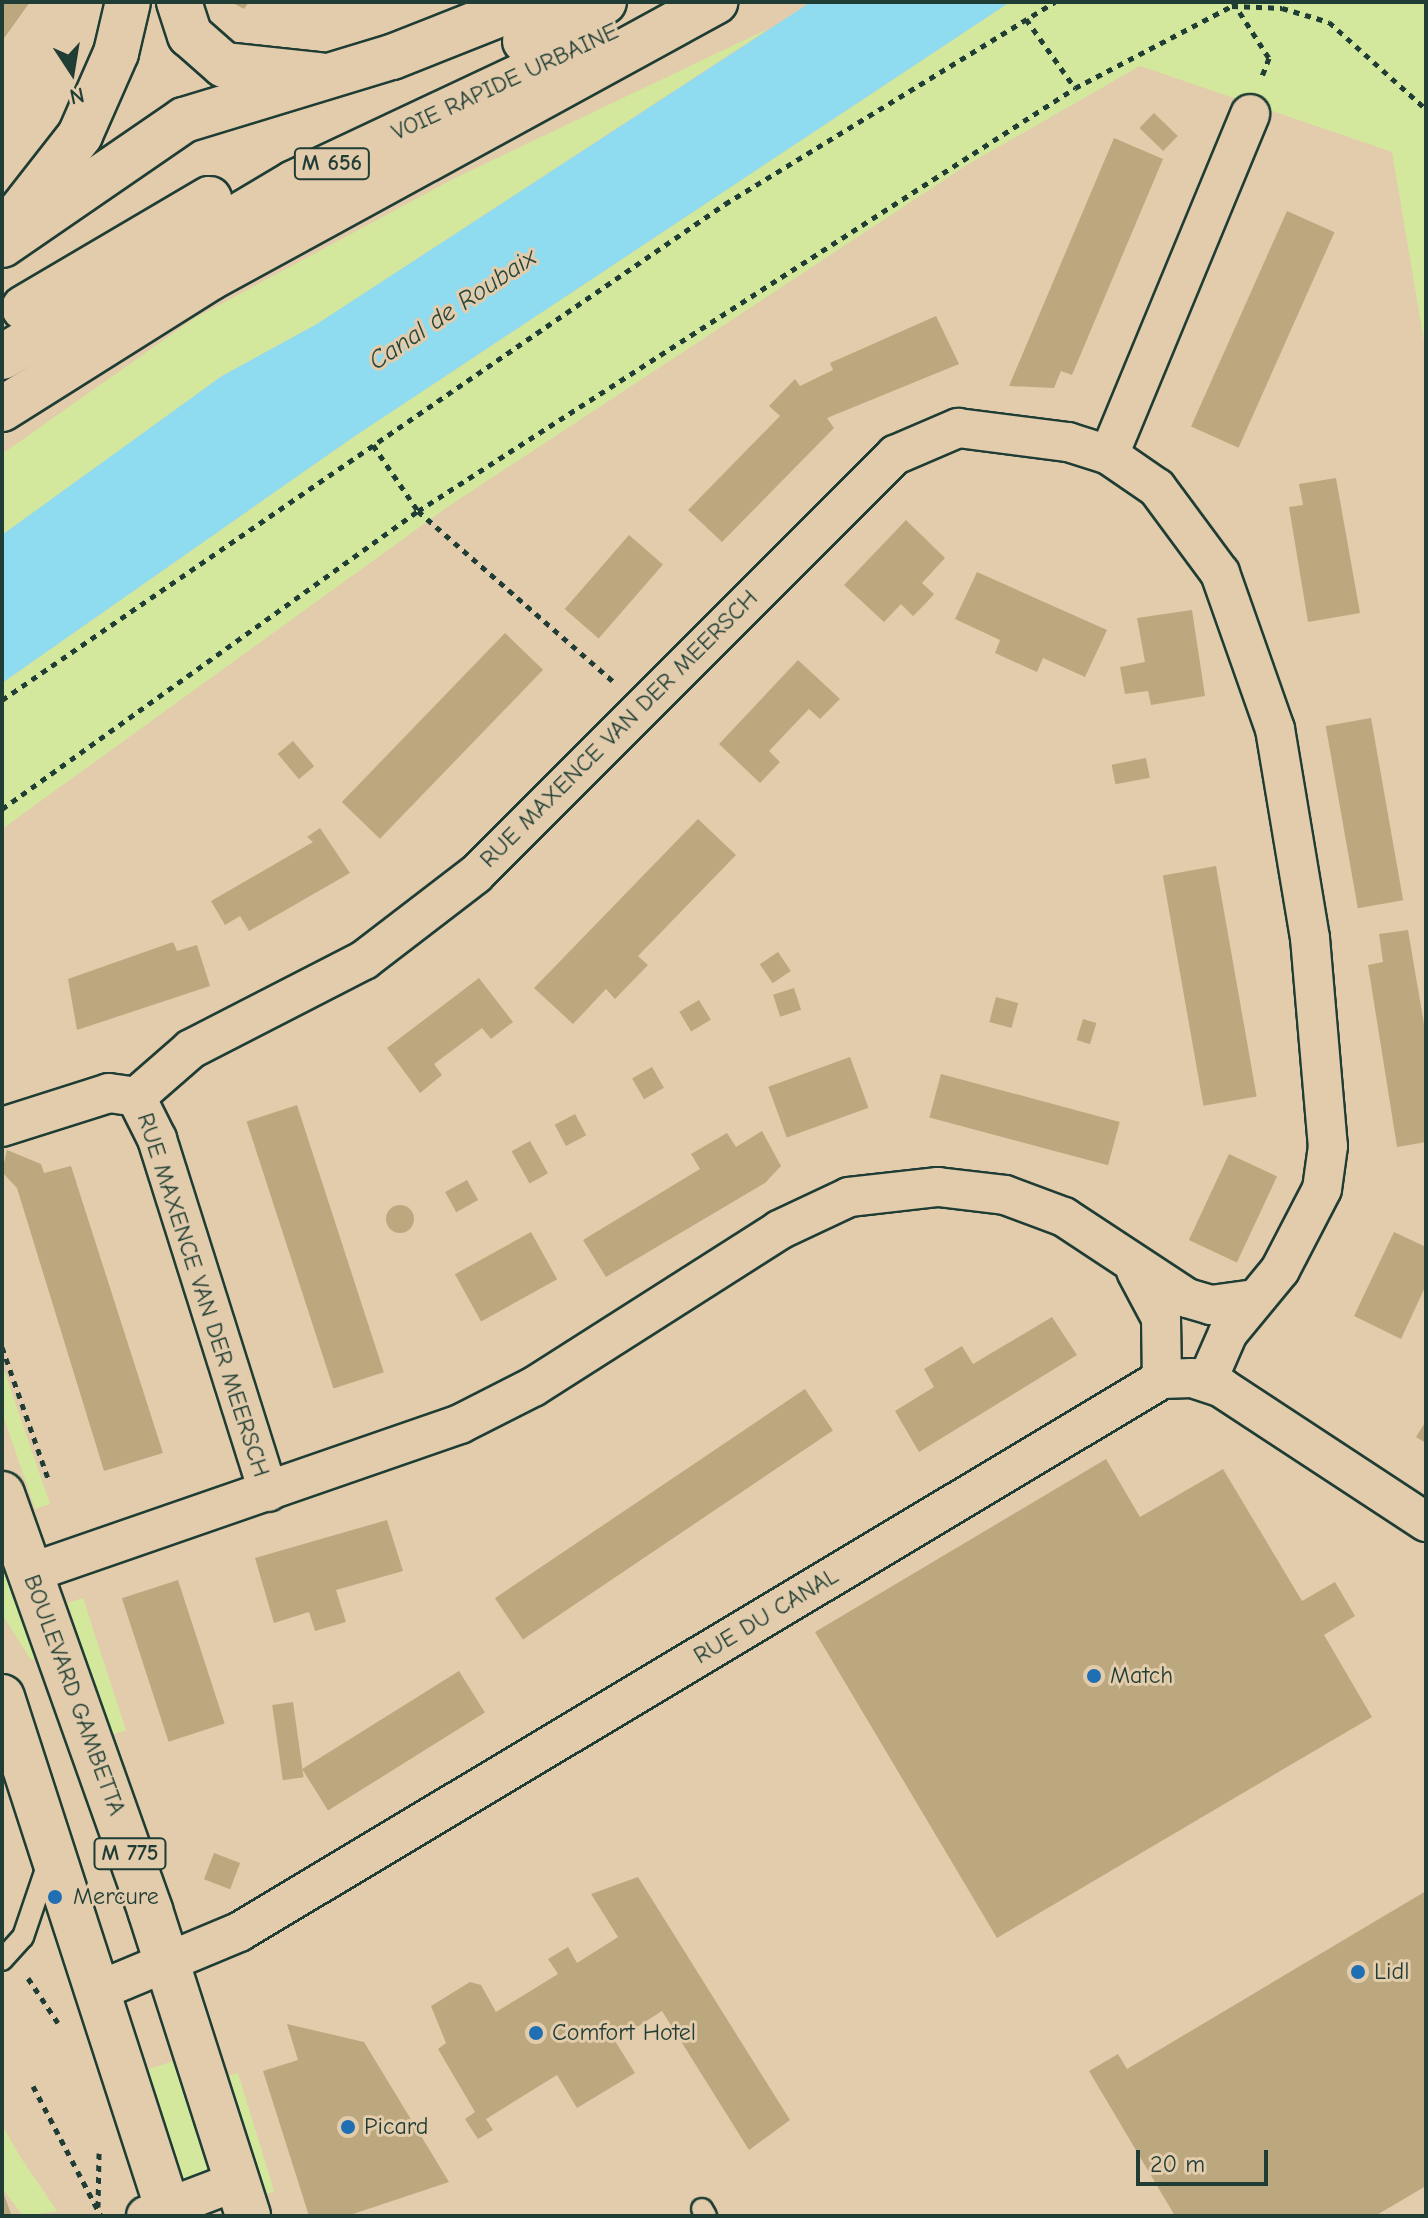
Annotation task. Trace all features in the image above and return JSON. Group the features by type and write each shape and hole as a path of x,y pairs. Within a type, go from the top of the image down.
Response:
{"main road":[{"path":"2,235 87,123 128,2"},
{"path":"179,2 190,35 224,65 272,75 341,74"},
{"path":"2,245 184,120 225,102 341,74 531,2"},
{"name":"VOIE RAPIDE URBAINE","path":"2,323 120,245 604,2"},
{"name":"VOIE RAPIDE URBAINE","path":"2,357 294,183 678,2"},
{"path":"2,409 210,278 715,2"},
{"name":"BOULEVARD GAMBETTA","path":"2,1494 169,1967 242,2198"},
{"name":"M 775","path":"2,1697 98,1991 161,2213"}],"street":[{"path":"1109,455 1250,114"},
{"name":"RUE MAXENCE VAN DER MEERSCH","path":"2,1127 109,1093 136,1097 191,1049 327,983 414,924 476,874 868,477 913,443 958,428 985,428 1109,455 1157,488 1214,563 1280,751 1310,938 1328,1146 1312,1215 1228,1333 1207,1381"},
{"name":"RUE MAXENCE VAN DER MEERSCH","path":"136,1097 157,1139 268,1492"},
{"name":"RUE MAXENCE VAN DER MEERSCH","path":"30,1573 268,1492 496,1407 779,1230 849,1197 938,1187 1005,1195 1064,1217 1163,1286 1211,1305 1255,1299"},
{"name":"RUE MAXENCE VAN DER MEERSCH","path":"1126,1259 1156,1298 1165,1338 1162,1379"},
{"path":"1162,1379 1207,1381 1426,1522"},
{"name":"RUE DU CANAL","path":"98,1991 169,1967 274,1911 1162,1379"},
{"path":"161,2213 242,2198"}],"lane":[{"path":"2,1960 23,1937 52,1851"}],"path":[{"path":"2,700 725,204 1055,2"},
{"path":"1232,4 1269,58 1250,114"},
{"path":"2,809 418,511 1075,88 1232,4 1282,8 1329,22 1426,109"},
{"path":"1026,19 1075,88"},
{"path":"373,445 418,511 641,706"},
{"path":"33,2086 101,2216"}],"green space":[{"path":"1010,2 1426,2 1426,353 1392,152 1140,66 967,165 446,508 2,829 2,683 352,438"},
{"path":"770,28 317,324 222,376 2,535 2,454 195,318 453,179"},
{"path":"2,1364 50,1504 35,1509 2,1412"},
{"path":"2,1565 36,1658 31,1660 2,1614"},
{"path":"83,1598 126,1730 111,1735 68,1603"},
{"path":"177,2060 209,2168 204,2179 181,2182 146,2070"},
{"path":"238,2073 274,2192 262,2195 226,2077"},
{"path":"2,2125 57,2211 23,2216 2,2188"}],"water":[{"name":"Canal de Roubaix","path":"811,2 1010,2 352,438 2,683 2,535 222,376 317,324"}],"building":[{"path":"2,2 30,2 2,41"},
{"path":"231,2 249,2 244,9"},
{"path":"1154,113 1178,136 1163,151 1139,128"},
{"path":"1114,138 1163,159 1072,375 1061,371 1054,388 1009,386"},
{"path":"1287,211 1335,232 1239,448 1191,427"},
{"path":"936,316 959,364 827,418 834,428 722,542 688,510 780,416 769,406 795,379 800,386 833,370 830,363"},
{"path":"1336,478 1360,613 1308,622 1289,507 1303,505 1299,484"},
{"path":"906,520 945,558 922,583 934,594 927,602 913,616 901,604 884,622 844,585"},
{"path":"629,535 663,565 599,638 565,609"},
{"path":"977,572 1107,630 1085,677 1043,658 1037,672 995,653 1000,640 955,619"},
{"path":"1192,610 1205,696 1151,705 1148,691 1125,694 1120,667 1145,662 1137,618"},
{"path":"505,633 543,670 380,839 342,802"},
{"path":"798,660 840,699 820,719 809,709 769,751 780,762 760,783 719,744"},
{"path":"1371,718 1403,900 1358,908 1326,726"},
{"path":"293,741 314,766 299,779 278,754"},
{"path":"1146,758 1150,778 1115,784 1112,765"},
{"path":"698,819 736,855 638,956 648,965 615,999 606,989 573,1024 534,988"},
{"path":"320,828 350,873 249,931 240,916 225,925 211,901 313,842 307,837"},
{"path":"1216,866 1257,1096 1203,1106 1163,875"},
{"path":"1408,930 1426,1036 1426,1142 1397,1147 1368,965 1383,962 1379,934"},
{"path":"173,942 177,951 197,945 210,986 77,1030 68,979"},
{"path":"778,952 791,971 773,983 760,964"},
{"path":"479,978 513,1022 491,1039 482,1028 434,1064 442,1075 420,1093 387,1048"},
{"path":"794,988 801,1010 780,1017 773,995"},
{"path":"996,997 1018,1003 1011,1028 989,1022"},
{"path":"699,1000 711,1020 691,1032 679,1012"},
{"path":"1083,1019 1096,1023 1090,1044 1077,1040"},
{"path":"850,1057 868,1108 787,1137 768,1087"},
{"path":"652,1067 664,1088 644,1099 632,1078"},
{"path":"941,1074 1120,1122 1108,1165 929,1117"},
{"path":"297,1105 384,1372 333,1389 247,1121"},
{"path":"575,1114 586,1135 566,1146 555,1125"},
{"path":"762,1131 781,1166 765,1183 606,1277 583,1240 700,1169 691,1154 727,1133 736,1147"},
{"path":"530,1141 548,1173 530,1184 512,1151"},
{"path":"7,1150 41,1164 44,1173 71,1166 163,1453 104,1471 17,1188 2,1172"},
{"path":"1229,1154 1277,1176 1237,1262 1189,1240"},
{"path":"467,1180 478,1200 456,1212 445,1192"},
{"path":"400,1205 410,1209 414,1219 410,1229 400,1233 390,1229 386,1219 390,1209"},
{"path":"531,1232 557,1279 481,1321 455,1274"},
{"path":"1394,1232 1426,1247 1426,1285 1401,1339 1354,1316"},
{"path":"1052,1317 1077,1355 919,1452 895,1411 934,1387 924,1369 962,1346 973,1364"},
{"path":"805,1389 833,1430 523,1640 495,1598"},
{"path":"1426,1421 1426,1443 1416,1437"},
{"name":"Match","path":"1106,1459 1140,1517 1223,1469 1302,1601 1335,1582 1355,1616 1324,1635 1372,1717 997,1938 815,1632"},
{"path":"387,1520 403,1571 336,1590 346,1622 315,1631 309,1612 274,1623 255,1558"},
{"path":"178,1580 225,1724 169,1742 122,1598"},
{"path":"459,1671 485,1713 328,1811 302,1769"},
{"path":"293,1702 304,1777 283,1780 272,1705"},
{"path":"214,1853 240,1863 230,1889 204,1879"},
{"path":"638,1877 790,2120 749,2150 662,2011 615,2041 635,2073 577,2108 557,2075 486,2119 493,2130 478,2139 465,2119 475,2112 438,2049 446,2043 431,2006 470,1982 481,1985 496,2012 558,1974 548,1959 568,1947 577,1963 618,1937 591,1894"},
{"name":"Lidl","path":"1426,1891 1426,2186 1375,2216 1175,2216 1089,2071 1118,2054 1127,2069"},
{"name":"Picard","path":"287,2024 364,2042 449,2182 347,2216 309,2216 263,2071 298,2060"},
{"path":"2,2189 11,2214 11,2216 2,2216"}],"place":[{"name":"Match","path":"1094,1676"},
{"name":"Mercure","path":"55,1897"},
{"name":"Lidl","path":"1358,1972"},
{"name":"Comfort Hotel","path":"536,2033"},
{"name":"Picard","path":"348,2127"}]}
